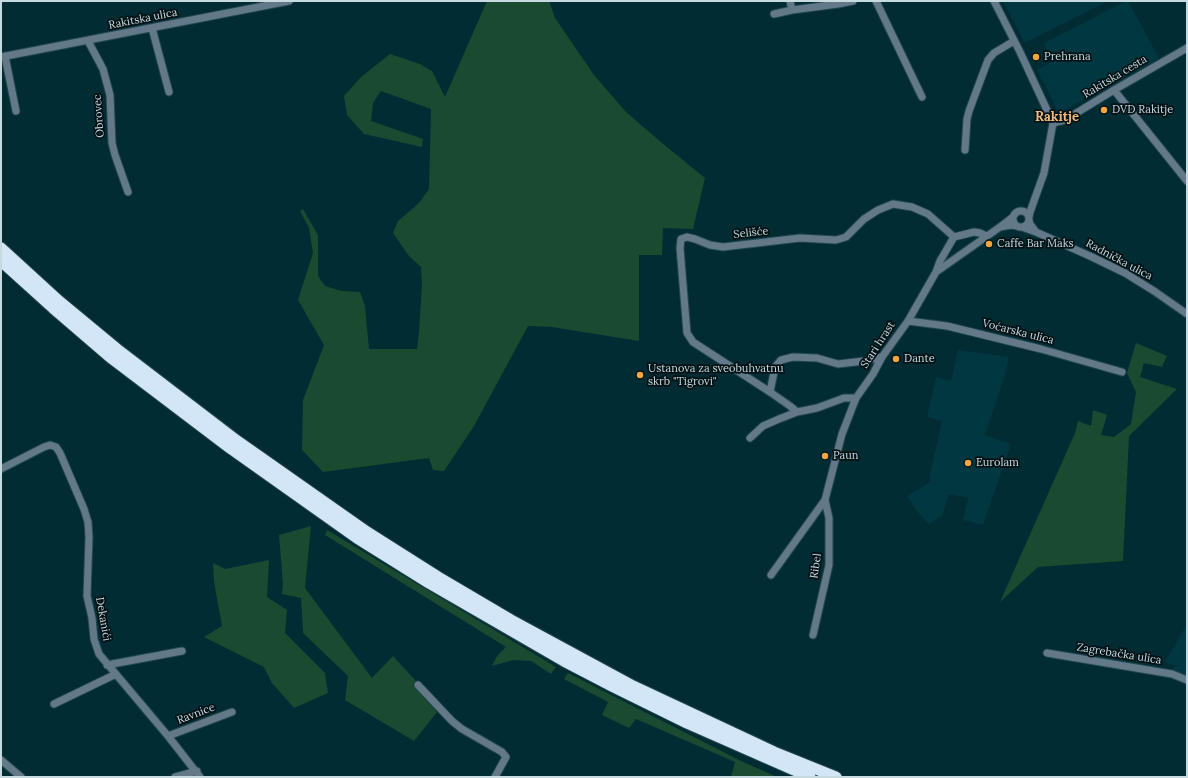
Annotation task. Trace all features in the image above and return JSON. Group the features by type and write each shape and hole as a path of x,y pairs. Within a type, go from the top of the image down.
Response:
{"highway":[{"path":"1,248 59,301 117,349 236,440 367,532 438,577 511,620 632,686 774,752 836,777"},
{"path":"1,261 110,357 230,448 357,538 428,583 564,661 687,723 810,777"}],"street":[{"name":"Rakitska ulica","path":"3,56 88,41 289,1"},
{"path":"790,1 792,10"},
{"path":"774,14 853,1"},
{"path":"876,1 922,97"},
{"path":"994,1 1053,123 1044,174 1029,219 1026,224 1019,226 1014,222 1013,217 1016,212 1021,211 1032,199 1039,187"},
{"path":"152,28 169,92"},
{"name":"Obrovec","path":"88,41 103,69 110,95 112,143 128,192"},
{"path":"965,150 969,111 988,60 994,53 1014,41"},
{"name":"Rakitska cesta","path":"1053,123 1065,120 1187,48"},
{"path":"3,56 16,111"},
{"path":"1114,90 1187,181"},
{"name":"Selišće","path":"770,392 693,342 687,333 680,248 681,239 695,239 710,245 723,247 800,238 836,240 846,237 864,219 878,210 893,204 912,207 928,214 954,237"},
{"path":"1021,211 1026,213 1036,232"},
{"name":"Stari hrast","path":"856,398 873,374 882,357 908,321 936,272 1013,217"},
{"name":"Stari hrast","path":"1000,227 1011,225 1019,226"},
{"name":"Radnička ulica","path":"1019,226 1092,257 1124,273 1154,291 1187,314"},
{"path":"936,272 940,261 954,237 974,232 980,232 986,236"},
{"name":"Voćarska ulica","path":"908,321 947,326 1041,349 1122,372"},
{"path":"797,412 770,392 775,367 781,360 793,357 817,358 838,364 882,357"},
{"path":"750,438 763,426 797,412 817,408 844,398 856,398"},
{"name":"Ribel","path":"771,575 824,500 842,434 856,398"},
{"name":"Dekanići","path":"1,469 50,445 56,447 60,453 88,522 89,537 87,596 92,618 94,639 99,654 199,774"},
{"name":"Ribel","path":"814,635 829,566 829,518 824,500"},
{"path":"107,665 182,651"},
{"name":"Zagrebačka ulica","path":"1047,653 1172,674 1187,680"},
{"path":"54,704 116,674"},
{"path":"418,685 452,721 462,729 502,752 506,757 495,777"},
{"name":"Ravnice","path":"168,736 232,712"},
{"path":"1,760 21,777"},
{"path":"175,777 199,774"}],"shaded area":[{"path":"1003,1 1108,1 1025,43"},
{"path":"1128,1 1159,58 1059,113 1037,70 1053,61 1044,43"},
{"path":"958,350 1009,357 1005,375 985,435 1011,444 983,525 963,520 968,498 949,494 942,516 928,524 907,496 930,482 930,474 942,421 927,417 936,377 951,381"},
{"path":"1187,624 1187,677 1171,671 1175,666 1165,662"}],"green space":[{"path":"487,1 549,1 555,18 594,75 626,112 705,178 693,229 663,228 662,255 639,255 639,341 552,327 528,326 474,426 444,471 433,470 429,458 323,472 302,450 303,400 324,345 298,300 313,253 309,228 300,211 303,209 318,235 318,276 325,286 342,291 360,292 365,306 369,349 417,349 422,285 421,267 409,256 393,233 398,221 419,203 429,189 431,109 381,91 373,103 371,121 423,139 422,147 364,134 347,115 344,96 361,77 390,54 420,64 432,71 445,97"},
{"path":"1136,343 1167,356 1162,367 1144,363 1140,377 1177,389 1129,436 1123,561 1038,567 1000,602 1075,433 1078,421 1091,426 1093,410 1107,415 1101,435 1114,437 1131,424 1136,392 1127,373"},
{"path":"311,526 305,588 372,678 393,656 416,681 413,685 437,712 414,741 345,700 348,676 303,633 301,598 282,594 283,584 279,535"},
{"path":"327,530 556,667 551,674 531,661 513,660 492,666 497,656 506,647 325,535"},
{"path":"269,560 267,597 287,610 285,633 325,673 328,693 294,708 272,683 264,667 204,637 222,626 214,582 213,563 225,569"},
{"path":"568,673 741,761 777,777 731,777 735,762 636,719 629,728 602,715 608,702 564,679"}],"place":[{"name":"Prehrana","path":"1036,57"},
{"name":"DVD Rakitje","path":"1104,110"},
{"name":"Caffe Bar Maks","path":"989,244"},
{"name":"Dante","path":"896,359"},
{"name":"Ustanova za sveobuhvatnu skrb \"Tigrovi\"","path":"640,375"},
{"name":"Paun","path":"825,456"},
{"name":"Eurolam","path":"968,463"}],"district":[{"name":"Rakitje","path":"1057,117"}]}
